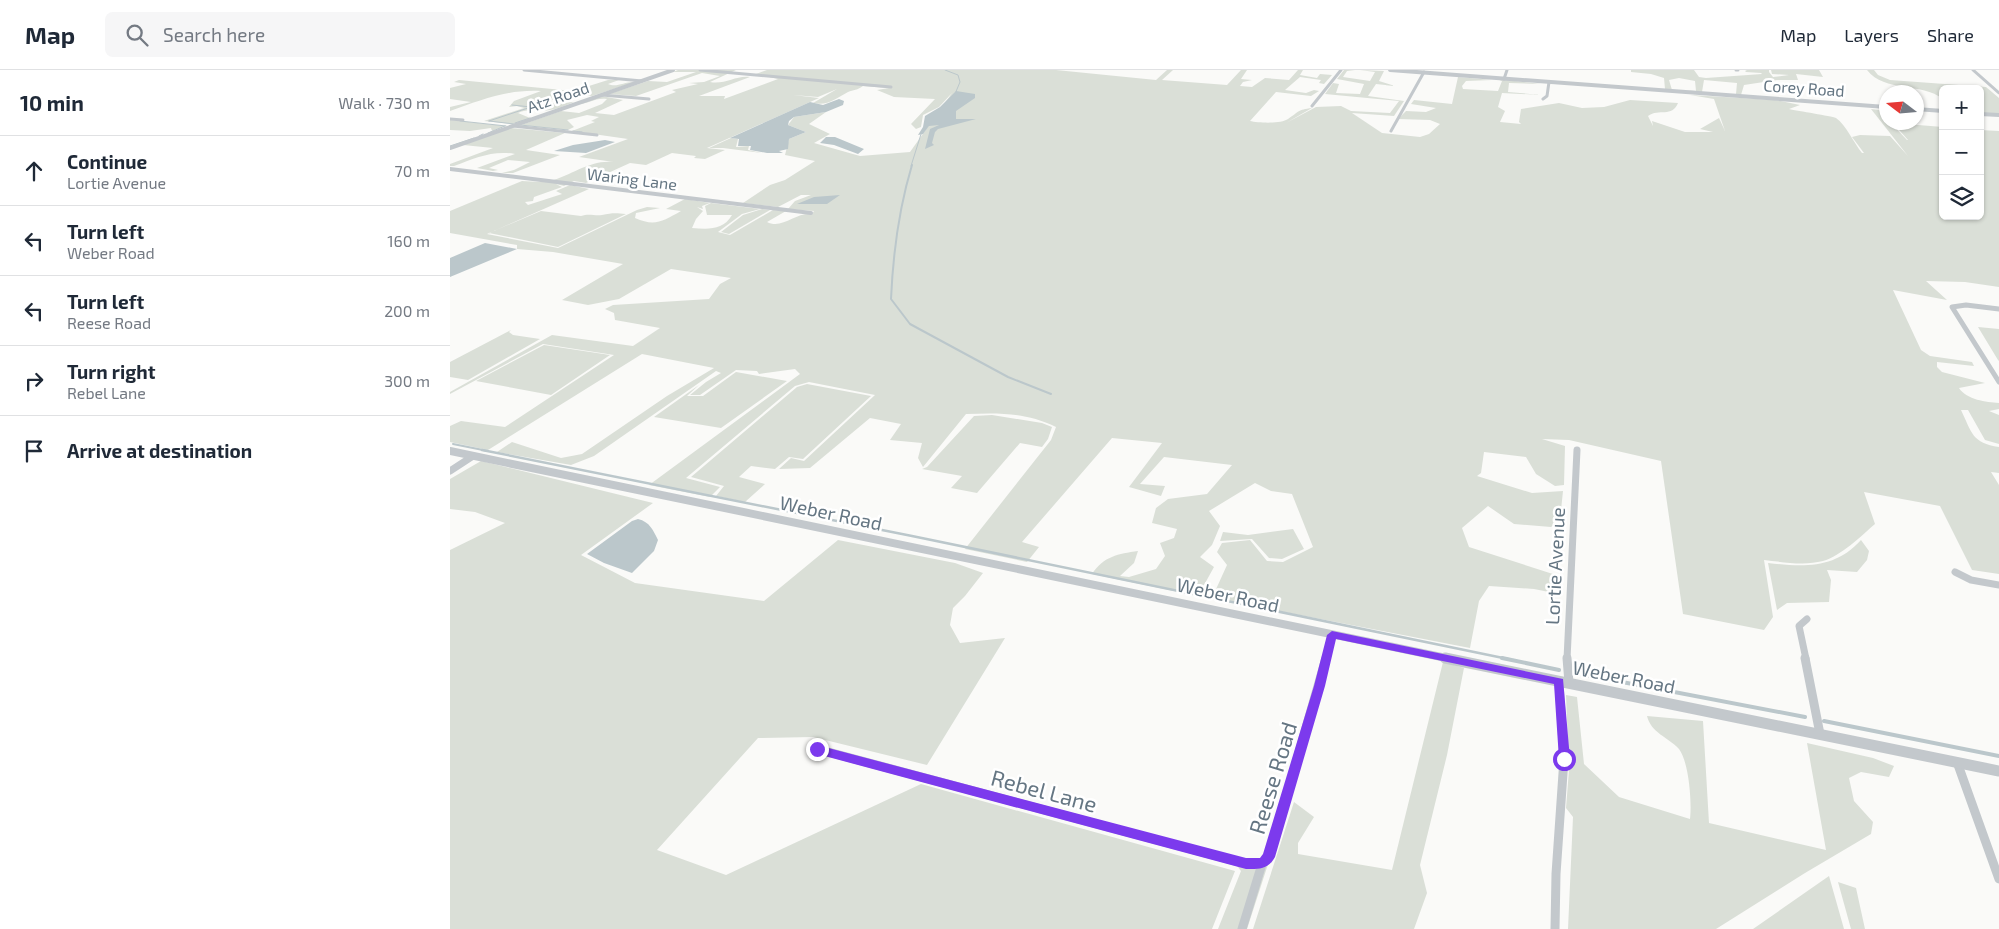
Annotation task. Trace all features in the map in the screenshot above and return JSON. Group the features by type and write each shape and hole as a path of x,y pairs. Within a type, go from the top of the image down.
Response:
{"street":[{"path":"524,70 642,81"},
{"name":"Atz Road","path":"450,148 674,70"},
{"path":"700,70 891,87"},
{"path":"1312,106 1341,70"},
{"name":"Corey Road","path":"1390,70 1879,106"},
{"path":"1504,79 1507,70"},
{"path":"1973,70 1999,93"},
{"path":"1391,131 1424,72"},
{"path":"1543,99 1547,96 1550,82"},
{"path":"1992,87 1999,88"},
{"path":"602,95 649,99"},
{"path":"1924,110 1939,111"},
{"path":"1984,114 1999,115"},
{"path":"450,119 463,120"},
{"path":"513,126 597,135"},
{"name":"Waring Lane","path":"450,169 811,213"},
{"path":"1999,309 1966,306 1952,307 1999,382"},
{"name":"Lortie Avenue","path":"1556,929 1556,874 1564,759 1564,682 1567,666 1577,450"},
{"name":"Weber Road","path":"450,451 1332,635 1999,771"},
{"path":"450,470 473,456"},
{"path":"1955,572 1971,580 1999,585"},
{"path":"1807,619 1799,626 1820,734"},
{"name":"Reese Road","path":"1242,929 1262,864 1269,857 1320,686 1332,635"},
{"name":"Rebel Lane","path":"817,749 1246,864 1262,864"},
{"path":"1957,762 1999,879"}],"shaded area":[{"path":"678,70 736,70 710,82 715,83 740,77 750,77 699,96 725,96 724,99 778,79 756,74 767,70 1056,70 1156,80 1167,70 1173,70 1162,80 1227,85 1241,70 1247,70 1241,79 1252,80 1243,82 1240,86 1252,87 1265,78 1289,80 1298,70 1303,70 1300,75 1317,78 1320,74 1332,75 1324,84 1319,83 1321,80 1300,77 1285,90 1306,93 1314,90 1319,91 1311,96 1276,92 1250,121 1264,123 1285,121 1301,110 1312,108 1286,123 1316,107 1341,106 1351,111 1390,113 1399,101 1325,94 1333,83 1339,84 1336,93 1360,94 1364,84 1337,79 1344,70 1355,70 1347,71 1343,77 1370,81 1375,72 1360,70 1384,71 1379,81 1395,86 1376,84 1368,96 1404,101 1394,116 1352,113 1382,133 1420,137 1429,134 1440,124 1430,120 1398,119 1406,111 1426,112 1436,108 1411,104 1414,100 1452,104 1458,77 1492,80 1466,81 1462,86 1463,89 1498,91 1502,81 1497,79 1541,84 1509,83 1508,92 1542,95 1502,93 1498,107 1505,111 1500,122 1521,124 1519,122 1521,109 1559,103 1582,108 1604,107 1630,100 1678,103 1669,112 1648,116 1653,126 1652,121 1685,132 1713,132 1700,129 1719,118 1725,131 1714,99 1690,95 1775,100 1800,105 1789,109 1836,118 1847,130 1862,153 1864,153 1852,137 1860,135 1890,136 1908,156 1888,130 1898,130 1908,140 1899,130 1924,130 1924,125 1939,127 1939,220 1984,220 1984,130 1999,131 1999,287 1965,282 1926,281 1947,300 1893,290 1921,350 1930,356 1972,362 1974,366 1937,362 1937,367 1942,372 1985,383 1959,388 1972,398 1999,403 1999,409 1989,411 1999,415 1999,444 1985,440 1968,410 1961,410 1971,431 1978,440 1999,447 1999,473 1991,472 1999,485 1999,574 1972,570 1940,506 1864,492 1875,524 1844,550 1823,561 1808,563 1764,560 1773,617 1764,630 1683,614 1661,461 1569,440 1542,439 1565,446 1564,485 1555,486 1536,474 1526,457 1484,452 1481,473 1477,476 1532,493 1563,491 1560,520 1551,527 1514,524 1488,506 1462,528 1469,547 1556,575 1554,593 1534,589 1489,586 1479,601 1470,648 1212,598 1227,565 1217,552 1222,543 1250,540 1267,561 1283,562 1313,547 1292,494 1271,491 1255,483 1209,511 1220,526 1212,545 1200,557 1214,567 1198,596 1092,574 1101,563 1112,557 1138,551 1134,563 1120,576 1129,577 1156,569 1165,556 1160,543 1174,538 1177,529 1152,523 1156,508 1168,499 1207,494 1232,465 1164,457 1140,484 1165,486 1161,496 1129,487 1162,443 1112,438 1022,542 1039,547 1027,562 965,549 1051,440 1056,427 1034,418 1012,414 966,414 923,467 918,458 922,443 890,440 901,424 870,418 810,468 779,469 791,458 804,461 875,395 809,382 795,386 686,478 720,487 710,497 649,485 800,374 795,369 759,374 757,371 736,370 700,395 690,395 721,373 716,371 594,456 571,465 497,452 512,442 561,458 582,454 667,396 714,368 642,354 488,450 450,442 450,426 461,421 505,427 614,355 543,344 450,394 450,392 552,335 633,346 660,328 615,320 614,313 605,309 613,305 709,299 720,284 731,278 671,269 619,299 588,305 562,300 623,264 553,252 517,249 517,245 450,233 450,211 522,181 550,181 589,165 614,162 579,157 628,139 572,131 595,122 591,121 599,117 587,115 567,120 574,127 568,130 521,125 561,111 579,113 602,104 607,99 578,104 601,96 623,100 595,113 614,115 676,92 672,90 698,84 689,83 704,82 720,76 702,73 636,96 609,94 648,81 667,82 696,72 673,72","holes":["863,86 889,88 877,90 894,97 935,99 911,124 916,129 921,127 923,115 939,107 952,93 910,152 860,156 814,143 830,134 809,124 826,112 794,117 788,125 806,132 789,139 785,155 815,161 785,180 770,185 743,203 778,207 801,195 811,195 795,201 788,209 814,211 812,214 773,224 767,222 786,211 773,210 730,235 718,232 742,214 760,209 711,203 705,206 707,215 732,215 724,224 714,228 692,228 696,219 703,211 697,207 703,209 702,206 710,203 685,199 666,209 681,211 659,222 648,222 635,218 636,213 660,208 647,207 558,248 487,234 589,189 570,185 556,191 562,194 528,205 525,202 533,201 534,197 562,187 556,184 564,186 574,181 586,183 630,163 646,165 672,153 705,159 725,150 707,148 819,98 793,95 818,97 837,89 813,103 823,104"]},
{"path":"1631,70 1694,70 1699,77 1706,78 1762,74 1745,71 1747,70 1769,70 1773,77 1789,75 1772,74 1771,70 1819,70 1823,77 1796,74 1798,80 1777,80 1744,85 1741,95 1736,94 1737,83 1704,80 1702,92 1682,90 1696,91 1695,81 1679,78 1669,80 1672,90 1665,89 1664,78 1651,74 1631,72"},
{"path":"1867,70 1874,70 1878,75 1890,80 1959,85 1939,85 1939,97 1924,91 1924,85 1893,85 1875,77"},
{"path":"459,80 573,91 608,80 619,80 608,84 611,85 635,82 592,96 576,94 545,102 541,104 574,102 559,108 530,110 518,113 530,118 512,124 484,121 524,108 517,106 509,107 514,101 541,91 506,94 484,99 450,111 450,107 471,102 450,99 450,88 466,84 454,82"},
{"path":"1984,87 1999,98 1999,114 1984,113"},
{"path":"956,91 975,94 975,98 956,111 956,119 976,119 938,129 935,132 932,143 934,145 925,149 930,129 939,125 929,126 923,134 918,135 923,127 925,116 940,107"},
{"path":"839,99 844,101 843,105 826,112 794,117 789,121 788,125 806,132 789,139 788,149 779,151 783,153 750,150 751,146 738,146 739,139 730,138 810,102 823,105"},
{"path":"1871,109 1879,110 1879,119"},
{"path":"450,120 505,126 492,131 491,128 470,131 450,130"},
{"path":"511,128 565,133 526,150 560,155 513,173 502,173 514,170 530,162 508,160 489,168 498,170 493,171 477,168 515,154 499,153 484,155 450,166 450,164 493,148 463,145"},
{"path":"826,137 835,137 864,149 858,154 834,145 820,143"},
{"path":"731,138 738,139 736,147 749,146 748,150 762,153 709,148"},
{"path":"605,140 615,142 586,153 554,151 573,145"},
{"path":"840,195 827,204 797,204 814,197"},
{"path":"762,209 770,210 729,234 721,232 743,215"},
{"path":"541,211 581,216 614,213 626,214 558,247 489,233"},
{"path":"485,243 517,249 450,277 450,258"},
{"path":"1978,327 1999,329 1999,361 1998,360"},
{"path":"511,330 509,332 513,335 540,339 468,380 450,377 450,362"},
{"path":"544,345 610,355 551,395 476,381"},
{"path":"736,372 787,381 721,428 654,417 699,385 687,396 703,396"},
{"path":"807,384 871,396 803,459 789,457 775,469 751,466 739,477 765,484 745,502 716,496 724,486 691,477 797,387"},
{"path":"992,415 1042,423 1052,427 1048,439 1042,447 1020,443 977,493 951,488 962,476 922,469 927,467 974,416"},
{"path":"481,461 653,503 581,555 635,583 764,601 838,540 955,563 983,573 953,608 950,625 960,643 1005,638 927,765 813,737 758,738 657,850 726,875 921,784 1235,871 1212,929 450,929 450,550 505,523 475,512 450,509 450,479"},
{"path":"638,519 648,524 658,540 654,551 632,573 604,563 587,554 632,521"},
{"path":"1293,529 1304,549 1282,559 1269,558 1252,539 1220,541 1223,532 1248,535"},
{"path":"1861,540 1869,551 1867,560 1857,572 1827,570 1831,580 1829,602 1787,603 1777,610 1768,563 1818,564 1841,556"},
{"path":"1443,662 1464,668 1447,755 1420,865 1427,893 1414,929 1253,929 1294,802 1314,817 1298,843 1298,854 1392,870"},
{"path":"1566,695 1577,697 1584,764 1619,797 1690,819 1689,783 1682,755 1675,745 1652,727 1647,716 1703,721 1709,823 1826,850 1807,743 1873,758 1894,766 1889,777 1861,772 1849,778 1854,801 1873,822 1871,834 1716,929 1568,929 1573,817 1566,808 1569,770"},
{"path":"994,799 1207,852 1247,860 1270,858 1247,929 1218,929 1241,871 1237,866"},
{"path":"1829,876 1844,929 1753,929"},
{"path":"1838,882 1856,888 1865,929 1851,929"}],"waterway":[{"path":"945,70 958,75 960,82 955,94"},
{"path":"512,105 531,107 489,121 514,124"},
{"path":"515,123 530,118"},
{"path":"460,121 506,126"},
{"path":"520,125 568,130"},
{"path":"488,133 505,126"},
{"path":"573,131 582,132"},
{"path":"911,166 922,131"},
{"path":"479,136 483,134"},
{"path":"450,146 474,138"},
{"path":"912,165 897,231 891,299 910,324 1008,377 1051,394"},
{"path":"453,444 488,451"},
{"path":"482,450 912,536 1508,659"},
{"path":"1502,658 1559,670"},
{"path":"1575,673 1805,717"},
{"path":"1824,721 1999,756"}],"route":[{"path":"817,749 1246,864 1262,864 1269,857 1320,686 1332,635 1559,682 1564,759"}]}
